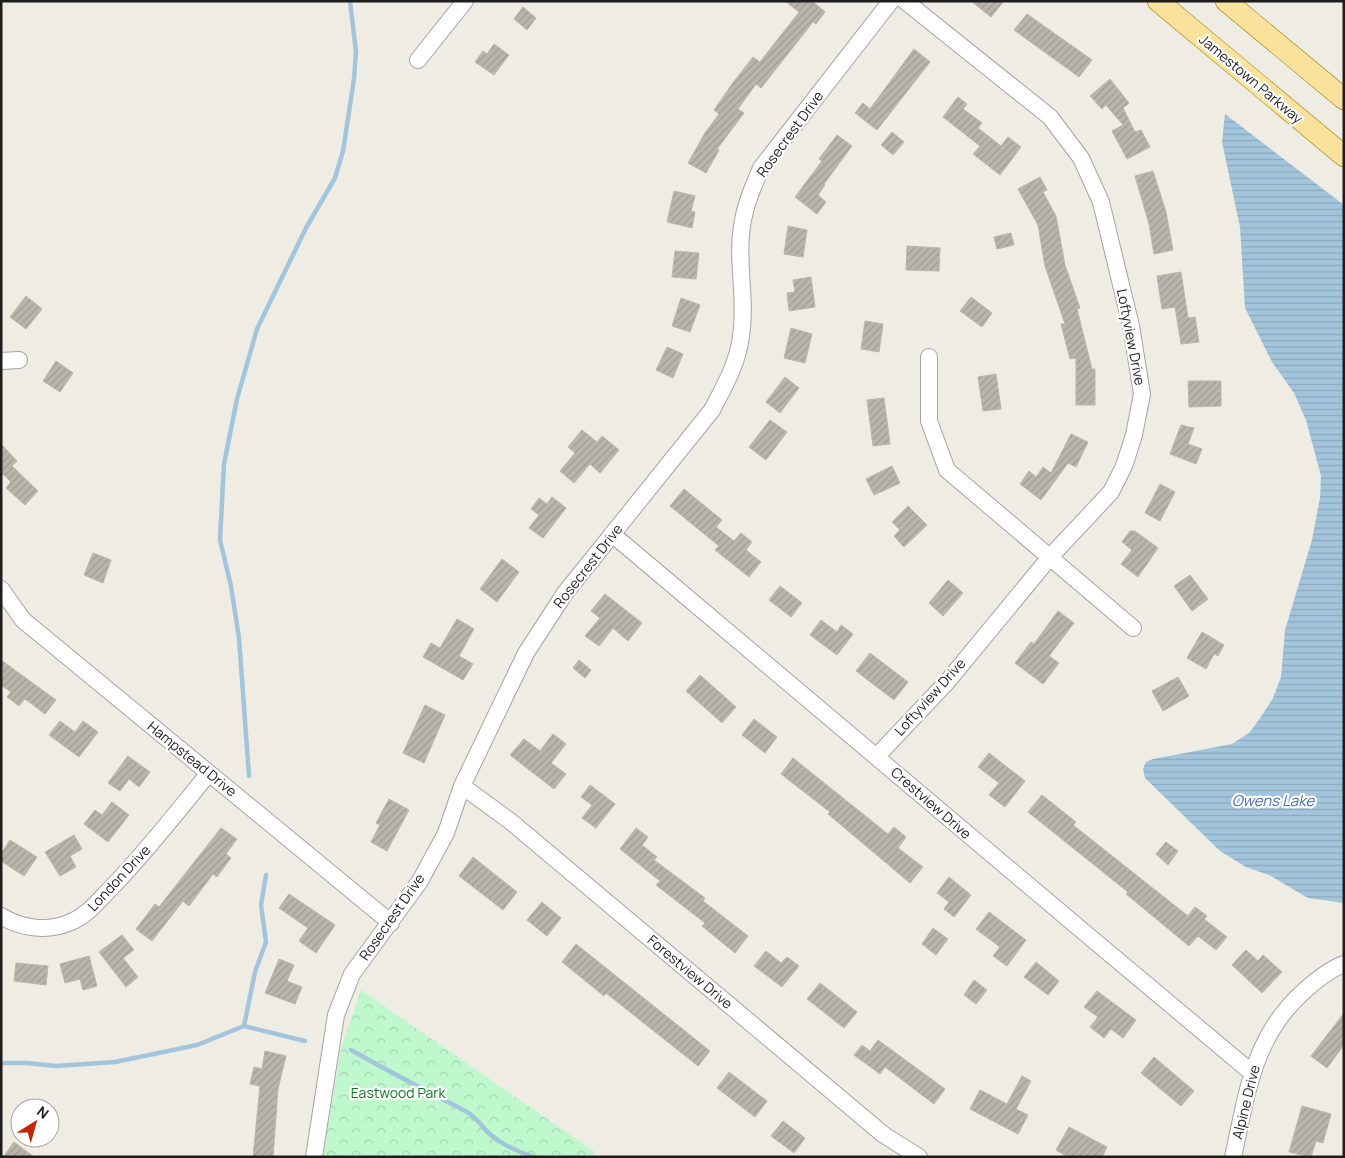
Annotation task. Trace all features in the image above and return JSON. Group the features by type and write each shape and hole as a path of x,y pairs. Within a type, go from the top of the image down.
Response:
{"main road":[{"name":"Jamestown Parkway","path":"1158,1 1344,156"},
{"path":"1226,1 1344,99"}],"street":[{"path":"418,60 465,1"},
{"name":"Rosecrest Drive","path":"314,1157 336,1015 352,974 420,881 446,833 462,786 526,653 565,593 712,410 729,378 741,336 744,294 741,264 741,228 747,200 761,168 891,1"},
{"name":"Loftyview Drive","path":"877,756 947,682 1050,557 1111,492 1124,466 1134,435 1142,394 1131,326 1101,202 1081,158 1050,117 905,1"},
{"path":"930,357 929,420 947,470 1133,628"},
{"path":"1,361 20,360"},
{"name":"Crestview Drive","path":"612,534 1251,1072"},
{"name":"Hampstead Drive","path":"1,589 24,620 391,923"},
{"name":"London Drive","path":"1,916 23,926 38,928 57,927 72,922 89,912 137,861 209,773"},
{"name":"Forestview Drive","path":"462,786 510,821 884,1135 919,1157"},
{"name":"Alpine Drive","path":"1233,1157 1251,1072 1272,1027 1289,1004 1314,981 1344,964"}],"green space":[{"name":"Eastwood Park","path":"361,990 595,1152 590,1157 323,1157 341,1049"}],"water":[{"name":"Owens Lake","path":"1225,114 1344,205 1344,903 1308,898 1269,875 1246,867 1220,851 1145,778 1143,769 1146,762 1153,759 1232,744 1249,733 1261,717 1273,698 1281,677 1285,630 1312,540 1320,498 1321,476 1306,420 1294,393 1272,362 1245,308 1240,227 1222,142"}],"building":[{"path":"785,1 812,1 825,12 816,24 813,22 761,88 756,84 738,109 744,113 717,149 719,150 706,173 688,163 705,133 719,114 714,110 732,84 753,57 760,62 799,12"},
{"path":"971,1 1004,1 991,17"},
{"path":"523,7 536,18 527,30 514,19"},
{"path":"1027,14 1092,60 1079,77 1014,30"},
{"path":"494,44 509,55 494,75 475,62 483,51 487,54"},
{"path":"914,49 930,62 877,130 855,113 863,103 870,109"},
{"path":"1110,79 1129,103 1123,108 1135,132 1141,130 1150,147 1127,159 1112,131 1123,125 1106,105 1102,109 1090,96"},
{"path":"958,97 967,104 963,109 982,123 978,128 1001,146 1008,137 1021,147 1000,175 973,154 980,146 943,117"},
{"path":"892,132 904,142 893,155 881,145"},
{"path":"837,135 852,146 818,195 826,202 817,214 795,197 822,161 819,159"},
{"path":"1153,171 1166,212 1173,250 1154,254 1149,224 1135,176"},
{"path":"1040,177 1047,190 1043,192 1056,216 1065,265 1080,308 1077,309 1092,369 1095,369 1095,405 1076,405 1076,358 1070,359 1061,324 1065,324 1045,266 1038,225 1018,189"},
{"path":"674,191 695,196 691,211 695,212 692,228 667,222"},
{"path":"788,226 807,230 803,257 784,254"},
{"path":"1011,233 1014,245 997,249 994,237"},
{"path":"907,246 940,248 939,271 906,270"},
{"path":"675,251 699,253 696,279 672,277"},
{"path":"1181,272 1188,318 1195,317 1199,342 1181,344 1175,307 1162,309 1157,276"},
{"path":"811,277 815,307 789,311 787,293 795,292 793,280"},
{"path":"26,296 42,309 26,329 10,317"},
{"path":"971,297 992,313 982,327 960,311"},
{"path":"681,298 700,305 690,332 672,326"},
{"path":"865,321 883,324 879,352 861,349"},
{"path":"791,328 812,334 805,363 784,358"},
{"path":"667,347 683,354 673,378 656,370"},
{"path":"56,361 73,373 60,392 43,381"},
{"path":"996,374 1001,409 983,411 978,377"},
{"path":"785,377 799,388 780,413 766,402"},
{"path":"1188,381 1221,381 1221,406 1189,407"},
{"path":"884,398 890,444 873,446 867,400"},
{"path":"770,420 787,432 766,460 749,447"},
{"path":"1181,425 1194,428 1188,444 1202,449 1196,464 1170,454"},
{"path":"582,430 597,442 602,436 619,450 600,473 590,464 574,483 560,471 575,453 568,447"},
{"path":"1071,434 1088,442 1076,467 1068,463 1041,500 1020,484 1029,471 1036,477 1043,467 1051,473"},
{"path":"1,444 17,461 12,466 38,491 25,505 6,488 11,482 3,474 1,476"},
{"path":"892,466 900,483 874,495 866,479"},
{"path":"1160,484 1175,492 1160,521 1145,513"},
{"path":"684,489 722,520 716,527 734,541 741,533 752,542 746,550 761,562 749,577 715,550 719,546 670,506"},
{"path":"552,497 566,508 543,538 529,528 539,515 531,509 539,498 547,504"},
{"path":"908,506 927,525 904,547 894,536 900,530 892,522"},
{"path":"1130,531 1135,531 1158,548 1138,577 1121,564 1132,550 1122,542"},
{"path":"93,553 111,560 103,583 84,575"},
{"path":"502,559 519,572 497,602 480,589"},
{"path":"1190,575 1208,599 1192,611 1174,586"},
{"path":"948,580 963,593 943,616 929,603"},
{"path":"780,586 802,603 791,617 769,600"},
{"path":"605,594 642,623 628,641 613,628 599,646 585,636 600,618 591,611"},
{"path":"1058,611 1074,623 1049,656 1059,663 1043,684 1015,663 1031,642 1034,644"},
{"path":"457,619 474,629 459,656 473,664 463,680 423,657 431,643 440,648"},
{"path":"821,620 837,632 841,625 853,634 837,655 810,635"},
{"path":"1202,632 1224,645 1218,656 1214,654 1206,669 1187,658"},
{"path":"870,653 908,682 894,700 856,671"},
{"path":"1,660 56,700 45,714 25,699 19,706 7,697 11,692 1,685"},
{"path":"579,660 591,670 585,678 573,668"},
{"path":"700,675 736,707 722,723 686,691"},
{"path":"1178,677 1189,696 1163,711 1152,691"},
{"path":"425,705 445,715 424,763 403,753"},
{"path":"754,719 777,737 765,753 742,735"},
{"path":"60,721 75,732 83,721 98,732 79,757 49,735"},
{"path":"553,734 566,744 551,763 566,774 554,789 510,755 524,739 540,751"},
{"path":"989,753 1025,781 1005,807 989,795 999,783 978,767"},
{"path":"128,756 150,772 139,787 129,779 120,791 108,783"},
{"path":"793,758 888,834 894,827 906,837 898,848 923,867 910,883 828,814 830,812 781,774"},
{"path":"590,785 615,804 596,828 582,818 592,805 581,797"},
{"path":"1042,795 1076,822 1073,825 1188,916 1195,907 1207,916 1204,919 1227,937 1216,950 1198,936 1189,946 1126,894 1128,892 1028,812"},
{"path":"389,799 409,810 387,851 371,842 380,825 376,823"},
{"path":"112,802 129,815 108,842 84,824 95,810 102,815"},
{"path":"221,828 237,839 226,854 231,858 217,877 213,874 189,906 183,901 152,941 136,929 155,904 159,907"},
{"path":"636,828 648,837 642,845 657,857 654,860 705,898 703,901 748,936 735,953 702,926 705,923 656,885 660,881 620,849"},
{"path":"74,835 82,849 70,856 76,867 60,876 45,852"},
{"path":"10,840 37,857 24,876 1,861 1,854"},
{"path":"1166,842 1178,851 1168,865 1156,854"},
{"path":"473,857 517,892 503,910 459,876"},
{"path":"949,877 971,895 954,917 944,909 949,902 937,893"},
{"path":"289,894 335,925 316,953 299,941 308,928 279,908"},
{"path":"542,902 561,918 547,936 527,920"},
{"path":"989,912 1026,940 1007,966 993,956 1000,947 976,929"},
{"path":"933,928 948,939 936,955 922,944"},
{"path":"122,935 134,950 123,958 138,977 126,987 99,952"},
{"path":"576,944 710,1051 698,1066 606,993 604,996 562,962"},
{"path":"1246,950 1258,961 1263,955 1282,972 1262,993 1232,965"},
{"path":"766,951 781,963 787,957 799,966 782,987 754,966"},
{"path":"89,956 97,986 83,990 80,979 65,983 60,964"},
{"path":"279,959 294,965 287,981 302,987 295,1004 265,993"},
{"path":"1036,962 1059,981 1048,995 1024,977"},
{"path":"16,963 48,966 46,985 14,981"},
{"path":"974,980 987,990 976,1004 964,995"},
{"path":"820,983 857,1012 844,1028 807,999"},
{"path":"1097,991 1136,1020 1123,1038 1111,1029 1104,1038 1090,1027 1098,1017 1084,1007"},
{"path":"1344,1013 1344,1045 1327,1068 1311,1056"},
{"path":"878,1040 945,1089 934,1104 885,1067 880,1074 854,1055 862,1045 870,1051"},
{"path":"265,1051 286,1056 278,1089 273,1157 253,1157 260,1086 250,1084 254,1067 262,1069"},
{"path":"1154,1057 1194,1091 1181,1106 1141,1073"},
{"path":"729,1072 767,1101 755,1117 717,1088"},
{"path":"1022,1076 1031,1081 1016,1109 1028,1115 1018,1134 970,1109 980,1090 1007,1104"},
{"path":"1302,1106 1331,1114 1323,1143 1316,1141 1311,1157 1289,1152"},
{"path":"783,1121 805,1138 794,1153 771,1136"},
{"path":"1069,1127 1107,1147 1102,1157 1068,1157 1056,1150"},
{"path":"10,1147 22,1148 34,1157 3,1157"}],"waterway":[{"path":"249,776 239,638 231,586 220,540 224,464 237,399 257,329 306,228 335,178 343,151 354,79 356,52 350,1"},
{"path":"244,1026 255,972 266,942 261,905 266,875"},
{"path":"1,1063 56,1066 115,1062 197,1045 244,1026 305,1041"},
{"path":"351,1050 467,1112 499,1141 533,1157"}]}
